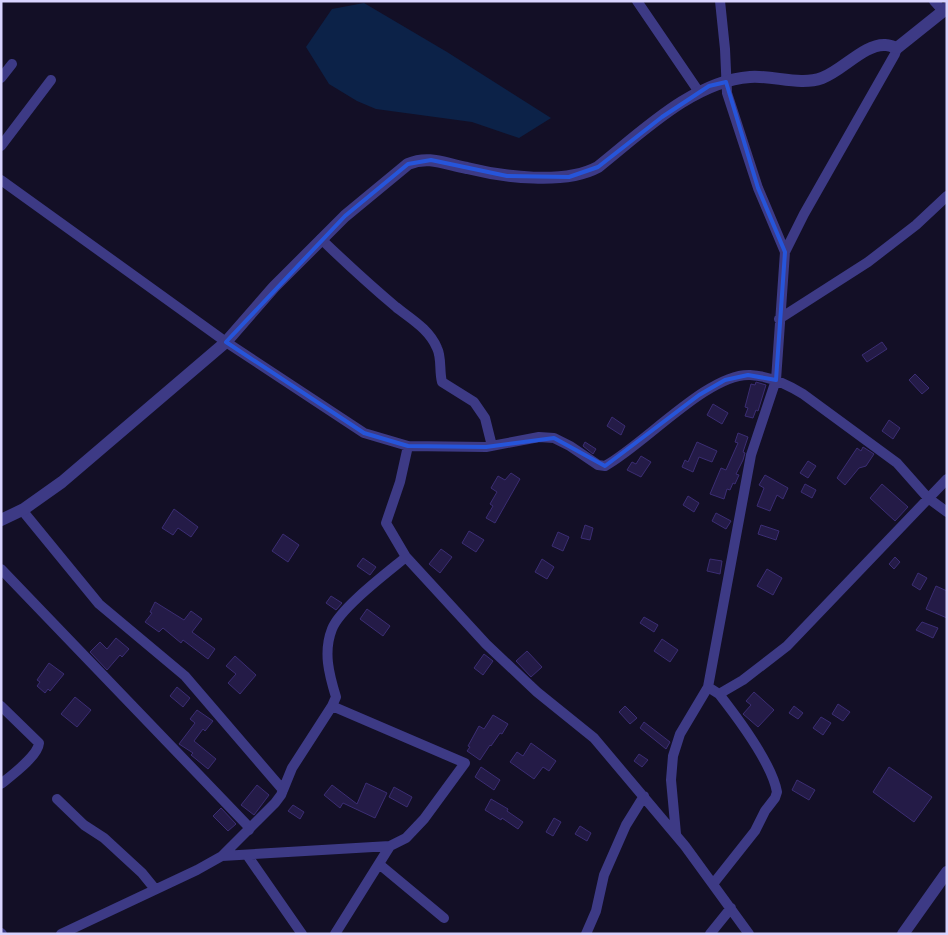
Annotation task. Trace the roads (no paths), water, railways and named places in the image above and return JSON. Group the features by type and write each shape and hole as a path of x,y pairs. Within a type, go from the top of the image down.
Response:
{"street":[{"path":"637,1 699,92"},
{"path":"720,1 727,93 758,188 785,252"},
{"path":"676,834 671,780 673,756 680,734 708,687 751,455 776,380 785,252 804,214 897,48 945,10 934,1"},
{"path":"1,520 22,510 62,482 226,342 274,288 345,216 408,164 418,160 431,160 508,176 569,177 586,174 598,167 662,117 710,86 750,77 790,80 817,79 824,77 877,46 886,44 897,48"},
{"path":"1,78 12,64"},
{"path":"1,146 51,80"},
{"path":"1,180 226,342 364,434 408,446 492,446 540,437 554,438 598,464 605,466 630,450 699,395 725,380 748,375 776,380 804,394 890,457 928,498 947,512"},
{"path":"779,319 868,262 916,225 947,196"},
{"path":"322,240 397,308 418,324 431,338 440,357 442,382 474,402 485,418 492,446"},
{"path":"408,446 400,482 386,523 406,557 486,644 537,692 594,738 676,834 749,934"},
{"path":"719,694 742,680 787,646 947,479"},
{"path":"22,510 99,604 184,676 283,790"},
{"path":"60,934 222,856 275,804 292,768 336,697 329,676 327,657 332,628 359,597 406,557"},
{"path":"1,570 247,825 249,830"},
{"path":"708,687 719,694 740,722 759,753 778,792 765,811 755,831 713,884"},
{"path":"1,706 39,742 38,749 34,754 1,784"},
{"path":"222,856 390,846 406,838 424,818 465,762 332,706"},
{"path":"586,934 596,911 604,875 626,824 644,796"},
{"path":"57,799 84,824 104,838 142,873 155,889"},
{"path":"337,933 390,846"},
{"path":"247,855 302,934"},
{"path":"380,864 444,918"},
{"path":"903,934 947,872"},
{"path":"710,934 731,908"}],"water":[{"path":"364,3 447,52 551,118 519,138 472,122 376,109 357,101 329,84 306,47 332,9"}]}
